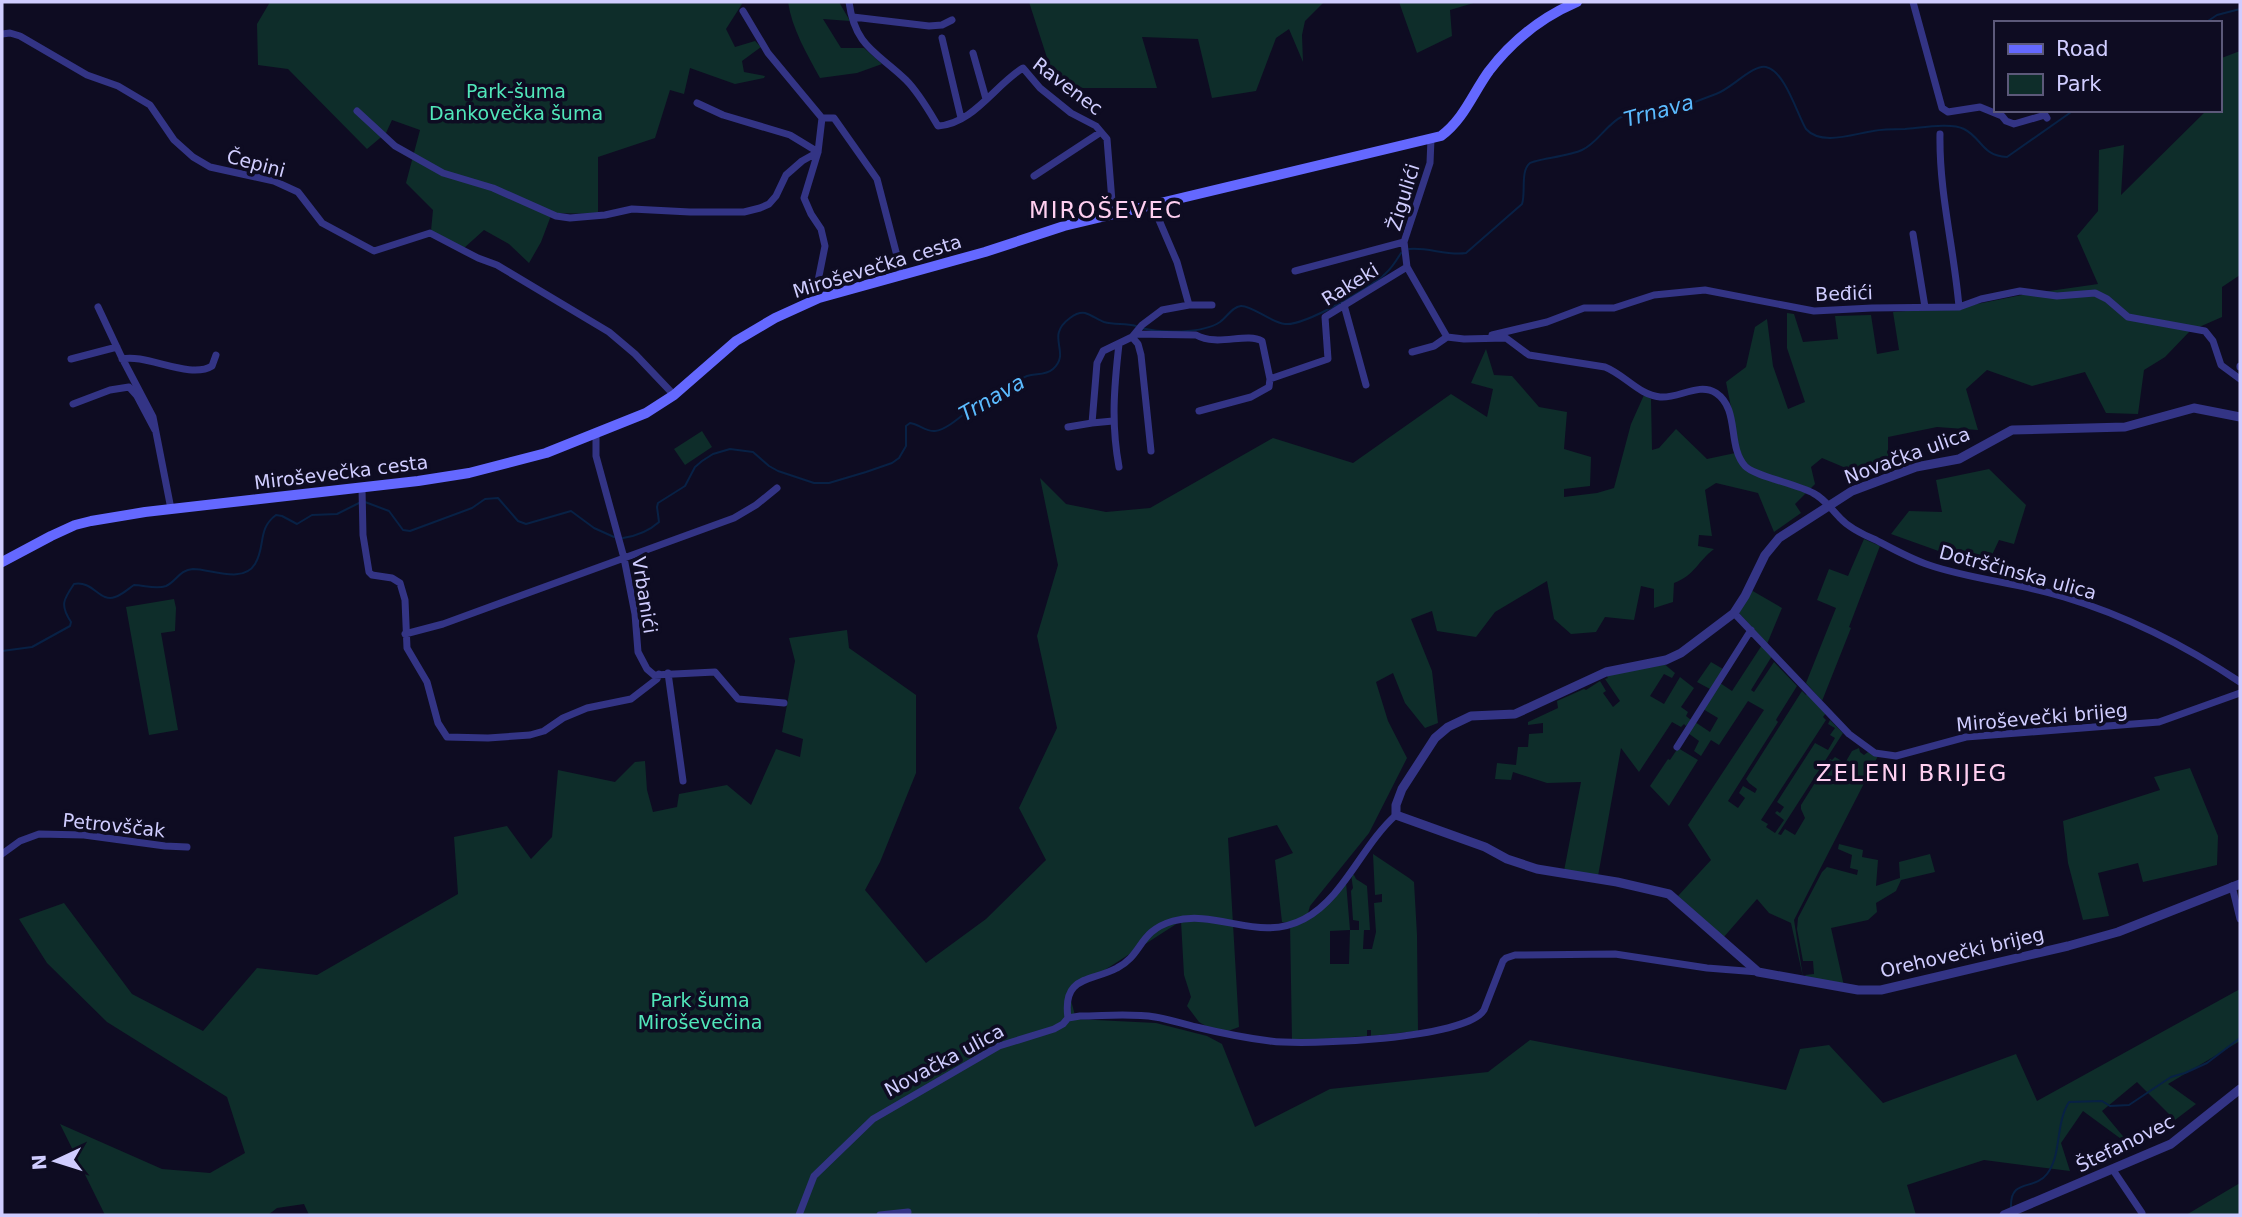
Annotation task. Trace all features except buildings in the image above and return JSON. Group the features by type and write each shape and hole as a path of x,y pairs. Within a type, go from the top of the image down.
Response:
{"main road":[{"name":"Miroševečka cesta","path":"2,562 19,551 75,525 105,518 469,473 546,453 646,413 674,395 736,341 775,318 819,298 985,252 1064,226 1441,136 1460,118 1488,72 1511,45 1534,26 1577,2"}],"street":[{"path":"849,2 858,36 867,48 907,81 938,126 951,125 961,118 942,38"},
{"path":"1913,2 1942,107 1948,112 1986,108 2014,124 2045,115 2047,118"},
{"path":"743,11 768,53 822,118 818,152 804,198 821,229 825,246 817,286 819,298"},
{"path":"853,17 929,26 943,25 951,20"},
{"name":"Čepini","path":"6,34 20,36 87,75 118,86 150,105 174,140 210,167 274,181 298,192 322,223 374,251 430,233 471,255 497,265 609,332 635,354 674,395"},
{"path":"973,53 986,99"},
{"name":"Ravenec","path":"961,118 1023,68 1040,88 1072,113 1096,126 1107,139 1113,214"},
{"path":"697,103 723,115 790,135 818,152"},
{"path":"357,111 395,146 436,170 493,188 555,216 570,218 632,209 744,212 760,208 769,204 776,196 786,175 818,152"},
{"path":"822,118 834,118 877,179 902,275"},
{"path":"1034,176 1101,132"},
{"path":"1940,134 1945,215 1956,268 1959,307"},
{"name":"Žigulići","path":"1431,139 1430,163 1405,247 1407,267 1447,337"},
{"path":"1153,206 1177,262 1189,305"},
{"path":"1913,234 1925,307"},
{"path":"1295,271 1405,247"},
{"name":"Rakeki","path":"1199,411 1251,397 1269,387 1269,379 1328,359 1325,317 1407,267"},
{"name":"Beđići","path":"1481,337 1547,323 1584,308 1614,308 1654,295 1705,290 1814,311 1959,307 1981,299 2021,291 2057,296 2095,293 2107,299 2128,317 2205,331 2213,341 2221,365 2240,379"},
{"path":"1092,423 1097,363 1103,351 1137,332 1162,310 1212,304"},
{"path":"1345,305 1366,385"},
{"path":"98,307 153,417 171,509"},
{"path":"1137,332 1196,335 1203,339 1223,341 1256,338 1262,341 1269,379"},
{"path":"1137,332 1151,451"},
{"path":"1412,352 1434,346 1447,337 1481,337"},
{"name":"Dotrščinska ulica","path":"1481,337 1506,338 1529,355 1605,367 1617,372 1642,393 1657,397 1669,398 1704,389 1716,393 1728,407 1739,458 1747,469 1816,494 1842,520 1866,535 1928,565 2062,596 2130,620 2205,659 2240,682"},
{"path":"1119,344 1112,421 1119,467"},
{"path":"71,359 117,347"},
{"path":"122,359 130,357 167,366 206,369 212,366 216,355"},
{"path":"73,404 110,390 129,387 137,396 155,430"},
{"name":"Novačka ulica","path":"799,1215 814,1176 873,1119 999,1046 1063,1024 1068,1018 1067,1001 1076,985 1086,978 1118,968 1133,956 1150,933 1182,919 1206,918 1259,929 1299,922 1308,917 1329,899 1378,834 1396,815 1396,805 1402,789 1435,738 1455,722 1471,716 1515,714 1606,673 1672,658 1704,638 1734,613 1765,555 1786,531 1859,488 1916,467 1959,459 2012,430 2117,428 2146,423 2194,408 2240,417"},
{"path":"1068,427 1112,421"},
{"name":"Vrbanići","path":"596,433 596,456 624,558 635,614 638,652 647,669 654,675 659,674"},
{"path":"362,488 363,535 369,572 400,583 405,600 407,648 426,682 438,723 447,737 488,738 530,735 544,731 563,718 587,708 631,699 657,679 659,674 668,673 715,672 738,699 784,704"},
{"path":"405,634 443,624 734,517 756,505 776,488"},
{"name":"Miroševečki brijeg","path":"1734,613 1849,734 1881,755 1896,756 1966,737 2159,722 2240,693"},
{"path":"1677,747 1751,630"},
{"path":"668,673 683,781"},
{"path":"1396,815 1537,869 1617,882 1669,894 1758,972"},
{"name":"Petrovščak","path":"2,854 20,841 39,834 84,835 187,847"},
{"name":"Orehovečki brijeg","path":"1758,972 1858,990 1881,990 2118,932 2236,885 2240,919"},
{"path":"1068,1018 1152,1016 1231,1035 1274,1042 1342,1041 1434,1032 1471,1021 1484,1010 1503,961 1515,955 1615,954 1707,968 1758,972"},
{"name":"Štefanovec","path":"2004,1215 2171,1144 2240,1089"},
{"path":"2113,1170 2142,1213"},
{"path":"880,1215 908,1212"}],"green space":[{"name":"Park-šuma Dankovečka šuma","path":"270,2 741,2 726,29 735,47 755,41 761,47 742,61 744,72 765,76 735,84 690,68 684,94 670,90 655,138 598,157 598,214 552,213 541,242 529,263 509,244 484,230 464,248 431,231 433,210 406,183 420,130 392,120 386,133 367,149 288,69 258,65 257,24"},
{"path":"788,2 839,2 850,21 823,19 841,48 864,48 882,64 857,73 820,78 796,32"},
{"path":"1029,2 1324,2 1305,21 1302,35 1303,62 1289,29 1276,38 1256,91 1212,98 1198,39 1142,37 1157,88 1071,88 1050,67"},
{"path":"1399,2 1477,2 1450,10 1452,36 1417,53"},
{"name":"Park šuma Miroševečina","path":"2240,51 2240,275 2222,287 2222,317 2190,331 2165,357 2144,370 2138,414 2106,413 2085,372 2032,386 1987,370 1966,389 1978,430 1937,427 1888,437 1888,458 1860,474 1822,458 1811,467 1815,484 1795,504 1801,513 1774,532 1758,493 1716,483 1705,490 1712,536 1699,535 1698,546 1714,549 1687,576 1674,583 1673,602 1654,608 1654,589 1641,586 1634,620 1605,617 1596,632 1571,634 1554,619 1547,581 1495,612 1476,637 1437,631 1432,611 1411,619 1432,671 1438,723 1425,728 1405,703 1393,673 1376,682 1388,721 1407,758 1369,833 1310,906 1306,920 1346,882 1350,930 1359,930 1359,921 1353,920 1351,874 1354,875 1367,886 1370,930 1364,930 1363,949 1372,949 1376,932 1374,903 1382,902 1382,894 1375,895 1373,854 1414,882 1418,1031 1371,1036 1371,1030 1367,1030 1367,1036 1292,1041 1290,923 1282,922 1275,860 1293,853 1277,825 1228,838 1239,1027 1220,1034 1199,1022 1187,1006 1191,997 1184,975 1181,921 1069,993 1076,1019 1156,1023 1207,1036 1222,1044 1255,1127 1330,1089 1488,1072 1530,1040 1786,1090 1800,1049 1829,1045 1883,1103 2016,1054 2037,1101 2240,989 2240,1041 2168,1084 2196,1104 2175,1120 2137,1082 2102,1111 2132,1147 2083,1111 2061,1143 2070,1171 1984,1160 1907,1185 1916,1215 309,1215 304,1204 277,1208 268,1215 105,1215 60,1124 162,1169 210,1173 245,1153 227,1097 107,1022 47,963 19,919 64,903 132,994 203,1031 257,968 317,975 458,894 454,837 507,826 531,859 552,837 558,770 615,782 635,762 645,761 647,790 653,812 677,807 679,794 727,785 751,805 776,749 800,757 803,739 782,732 795,661 789,638 847,630 849,648 916,695 916,773 880,862 865,890 926,963 986,919 1046,860 1019,808 1057,728 1037,636 1058,565 1040,478 1066,504 1106,512 1150,508 1273,438 1353,463 1451,394 1487,417 1493,389 1471,383 1486,349 1494,375 1512,376 1539,407 1567,412 1564,449 1591,457 1590,486 1564,489 1564,497 1597,493 1614,488 1631,424 1644,395 1651,399 1652,450 1659,448 1676,429 1707,459 1740,452 1726,382 1746,367 1755,327 1767,319 1773,366 1788,409 1805,402 1787,348 1787,313 1794,314 1803,342 1838,339 1835,316 1871,315 1877,354 1899,350 1893,312 1962,307 2098,284 2077,236 2098,211 2099,150 2124,145 2121,195 2205,112 2221,112 2221,58","holes":["1350,930 1349,964 1330,964 1330,931"]},
{"path":"702,431 712,447 685,465 674,449"},
{"path":"1989,469 2026,505 2014,544 1999,540 1986,568 1891,534 1909,511 1942,512 1936,480"},
{"path":"1864,539 1880,546 1822,701 1806,683 1836,608 1817,600 1829,569 1848,576"},
{"path":"1751,590 1782,608 1767,644 1739,613"},
{"path":"174,599 175,631 161,633 178,730 149,735 126,607"},
{"path":"1762,645 1772,656 1751,690 1754,692 1774,662 1797,686 1777,718 1778,722 1728,801 1738,808 1745,798 1739,793 1743,786 1755,793 1757,789 1746,779 1802,691 1806,695 1808,693 1826,713 1823,717 1826,720 1761,820 1768,824 1766,827 1775,833 1784,820 1775,813 1780,813 1784,807 1777,802 1815,743 1828,750 1835,738 1830,735 1835,728 1828,724 1830,720 1843,733 1778,834 1781,835 1785,829 1795,835 1805,818 1801,805 1830,759 1835,757 1845,763 1852,751 1859,748 1864,755 1868,752 1878,756 1794,920 1803,977 1791,923 1769,913 1757,899 1723,938 1678,896 1711,860 1688,825 1764,710 1748,701 1719,745 1711,740 1701,756 1694,751 1699,741 1688,733 1695,722 1710,732 1718,718 1703,709 1720,683 1732,691"},
{"path":"1711,662 1723,669 1710,689 1697,682"},
{"path":"1663,663 1675,673 1672,678 1664,674 1650,696 1664,704 1680,677 1694,688 1681,707 1688,712 1686,716 1691,720 1681,727 1672,722 1639,772 1621,748 1598,876 1564,871 1581,782 1547,783 1513,772 1511,780 1495,779 1497,763 1516,765 1518,747 1528,747 1529,734 1543,733 1543,723 1528,725 1528,722 1558,708 1557,701 1586,690 1600,681 1606,691 1603,693 1613,707 1620,701 1605,679 1608,678 1606,675"},
{"path":"1678,748 1698,760 1669,806 1650,786"},
{"path":"2190,768 2218,836 2217,865 2143,882 2138,863 2098,873 2109,916 2083,920 2068,863 2063,821 2160,790 2154,777"},
{"path":"1839,844 1863,850 1862,857 1878,860 1876,886 1900,878 1899,862 1930,854 1935,872 1901,880 1896,891 1876,903 1877,912 1868,920 1831,928 1844,986 1808,980 1805,975 1814,974 1813,961 1803,961 1797,929 1798,918 1827,867 1857,875 1858,870 1850,868 1852,855 1838,849"},
{"path":"2240,1183 2240,1215 2186,1215"}],"waterway":[{"name":"Trnava","path":"2208,21 2217,15 2240,9"},
{"name":"Trnava","path":"1409,249 1466,253 1522,204 1525,171 1530,163 1582,150 1623,116 1665,111 1690,104 1722,91 1761,67 1773,70 1779,76 1806,129 1820,137 1838,138 1881,130 1951,126 1964,129 1992,153 2007,157 2071,112"},
{"name":"Trnava","path":"1141,328 1160,331 1203,329 1220,322 1232,310 1241,306 1279,323 1294,323 1321,313 1365,288 1387,272 1401,253"},
{"name":"Trnava","path":"623,538 642,533 659,522 658,503 685,486 695,467 713,454 730,449 753,452 778,471 814,483 829,483 866,472 899,458 906,446 906,426 910,423 932,431 941,429 985,399 1023,378 1047,373 1053,369 1060,357 1059,332 1075,315 1085,313 1104,322 1136,326"},
{"name":"Trnava","path":"365,502 389,511 403,530 410,531 472,508 485,499 498,498 518,521 526,524 571,511 594,528 614,537"},
{"name":"Trnava","path":"2,651 32,647 70,626 64,603 74,584 86,585 110,598 120,595 134,585 166,586 181,574 193,569 226,574 243,573 255,564 266,526 276,515 297,524 312,515 337,514 359,503"},
{"name":"Štefanovec","path":"2011,1207 2014,1192 2042,1179 2052,1166 2062,1120 2069,1102 2102,1101 2110,1106 2129,1105 2171,1077 2207,1063 2240,1038"}],"district":[{"name":"MIROŠEVEC","path":"1106,210"},
{"name":"ZELENI BRIJEG","path":"1912,773"}]}
